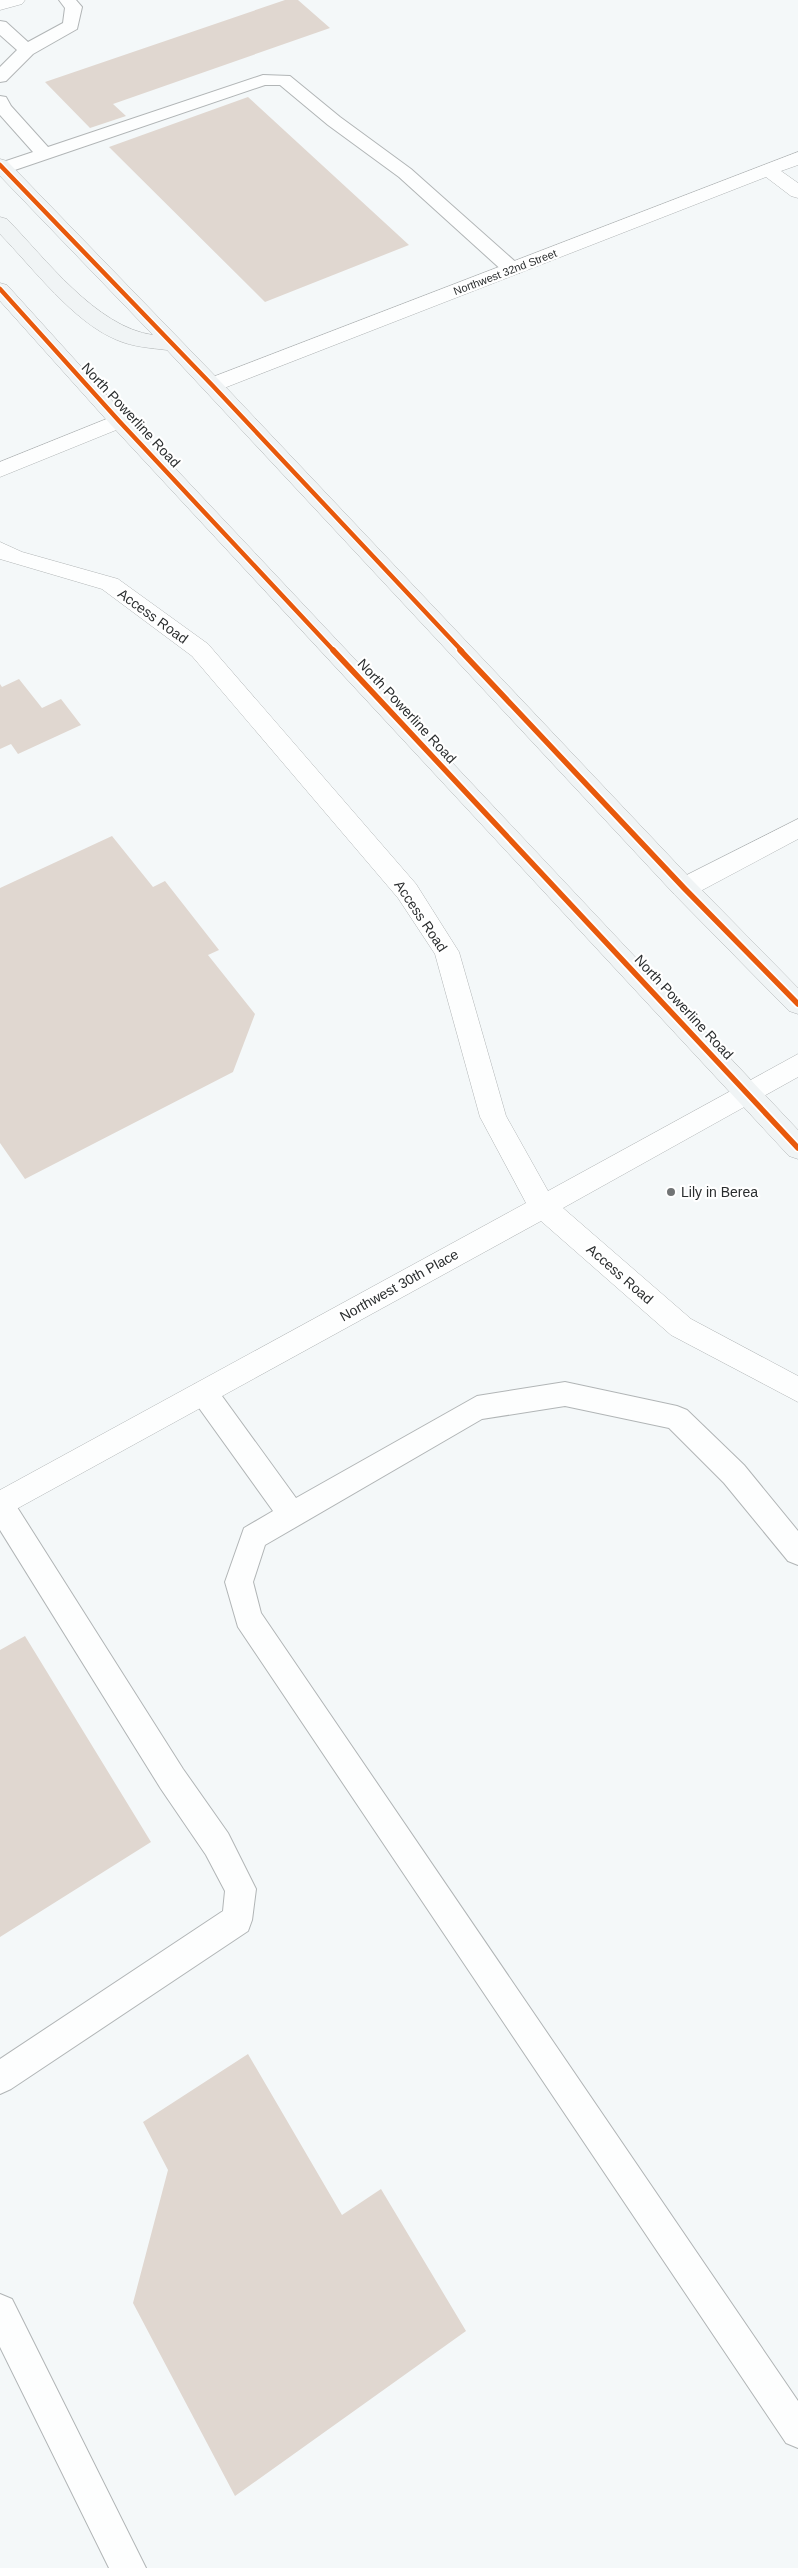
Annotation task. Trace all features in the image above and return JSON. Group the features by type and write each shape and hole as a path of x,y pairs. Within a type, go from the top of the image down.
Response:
{"main road":[{"path":"2,166 212,385 684,888 798,1004"},
{"path":"0,223 80,303 105,324 125,336 174,345"},
{"name":"North Powerline Road","path":"0,289 119,421 798,1148"}],"street":[{"path":"0,5 16,0"},
{"name":"Northwest 32nd Street","path":"212,385 798,158"},
{"path":"768,170 798,192"},
{"path":"0,470 119,421"},
{"name":"Access Road","path":"0,549 14,557 110,584 200,650 407,891 447,952 493,1117 542,1206 681,1327 798,1390"},
{"path":"684,888 798,828"},
{"name":"Northwest 30th Place","path":"0,1505 748,1094 798,1064"}],"lane":[{"path":"0,77 27,50 71,25 74,7 67,0"},
{"path":"0,26 27,50"},
{"path":"2,166 45,154 263,80 284,80 334,121 405,173 512,269"},
{"path":"0,101 2,108 45,154"},
{"path":"204,1393 292,1516"},
{"path":"798,1552 734,1474 676,1418 565,1394 477,1408 254,1537 239,1582 248,1618 798,2431"},
{"path":"0,1505 172,1779 217,1844 241,1889 238,1920 0,2078"},
{"path":"0,2311 128,2568"}],"building":[{"path":"285,0 298,0 330,28 113,104 126,116 90,128 45,82"},
{"path":"248,97 409,245 265,302 109,147"},
{"path":"19,679 42,708 61,699 81,725 18,754 11,744 0,749 0,684 2,687"},
{"path":"112,836 153,887 165,881 219,950 208,955 255,1014 233,1072 25,1179 0,1143 0,888"},
{"path":"25,1636 151,1842 0,1937 0,1650"},
{"path":"248,2054 342,2215 381,2189 466,2331 235,2496 133,2303 168,2170 143,2122"}],"cycle path":[{"path":"0,165 212,385 684,888 798,1004"},
{"path":"0,289 119,421 798,1148"}],"place":[{"name":"Lily in Berea","path":"671,1192"}]}
